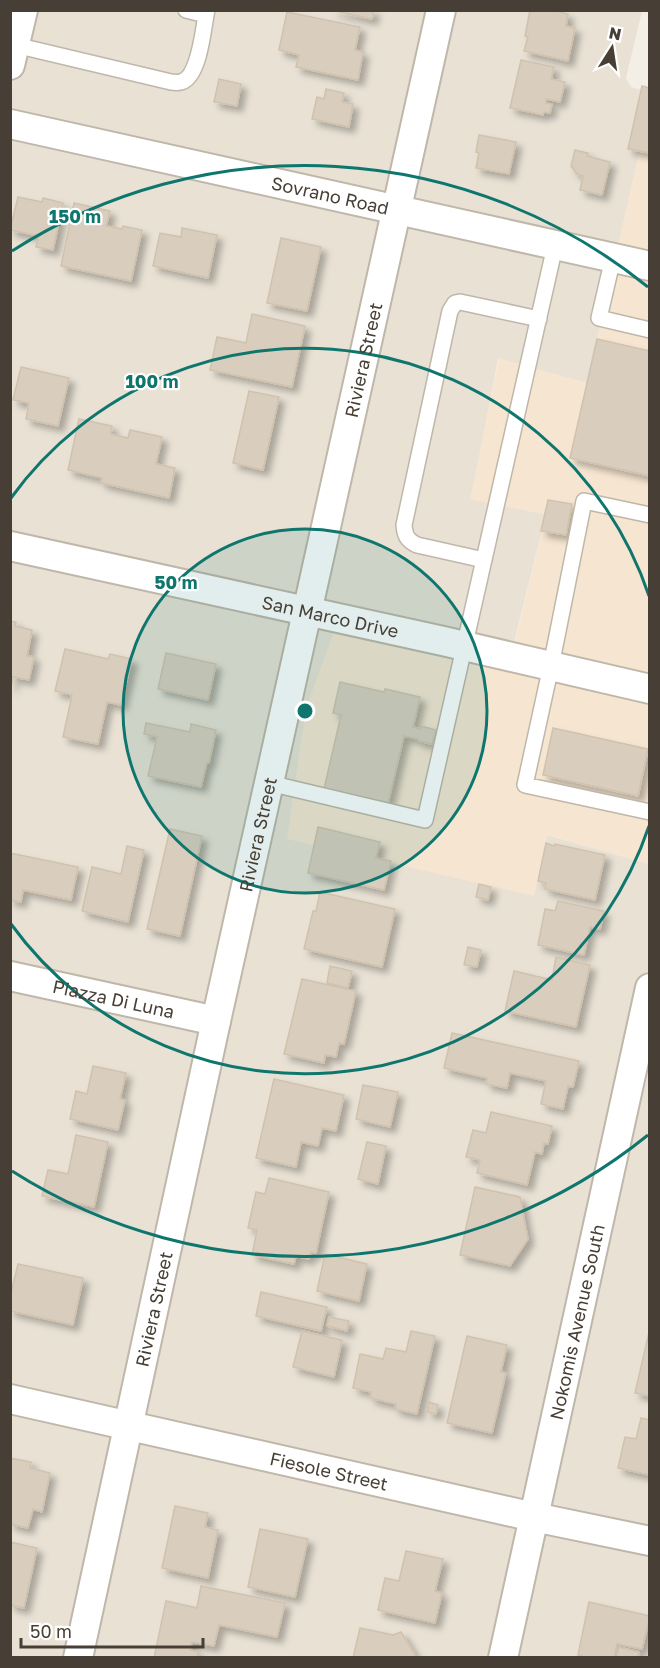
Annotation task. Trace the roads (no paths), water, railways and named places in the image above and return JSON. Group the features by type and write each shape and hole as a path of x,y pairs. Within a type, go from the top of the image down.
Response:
{"street":[{"path":"13,55 23,10"},
{"name":"Riviera Street","path":"78,1658 216,1020 441,10"},
{"name":"Sovrano Road","path":"10,124 650,266"},
{"name":"San Marco Drive","path":"10,546 650,689"},
{"name":"Piazza Di Luna","path":"10,976 216,1020"},
{"name":"Nokomis Avenue South","path":"504,1658 650,988"},
{"name":"Fiesole Street","path":"10,1399 650,1541"}],"lane":[{"path":"13,55 181,82 190,76 195,66 207,13 186,10"},
{"path":"269,783 425,820 555,246"},
{"path":"613,258 599,318 650,330"},
{"path":"484,560 417,544 406,537 404,531 450,312 455,303 460,302 539,319"},
{"path":"650,515 584,501 525,785 650,813"}]}
